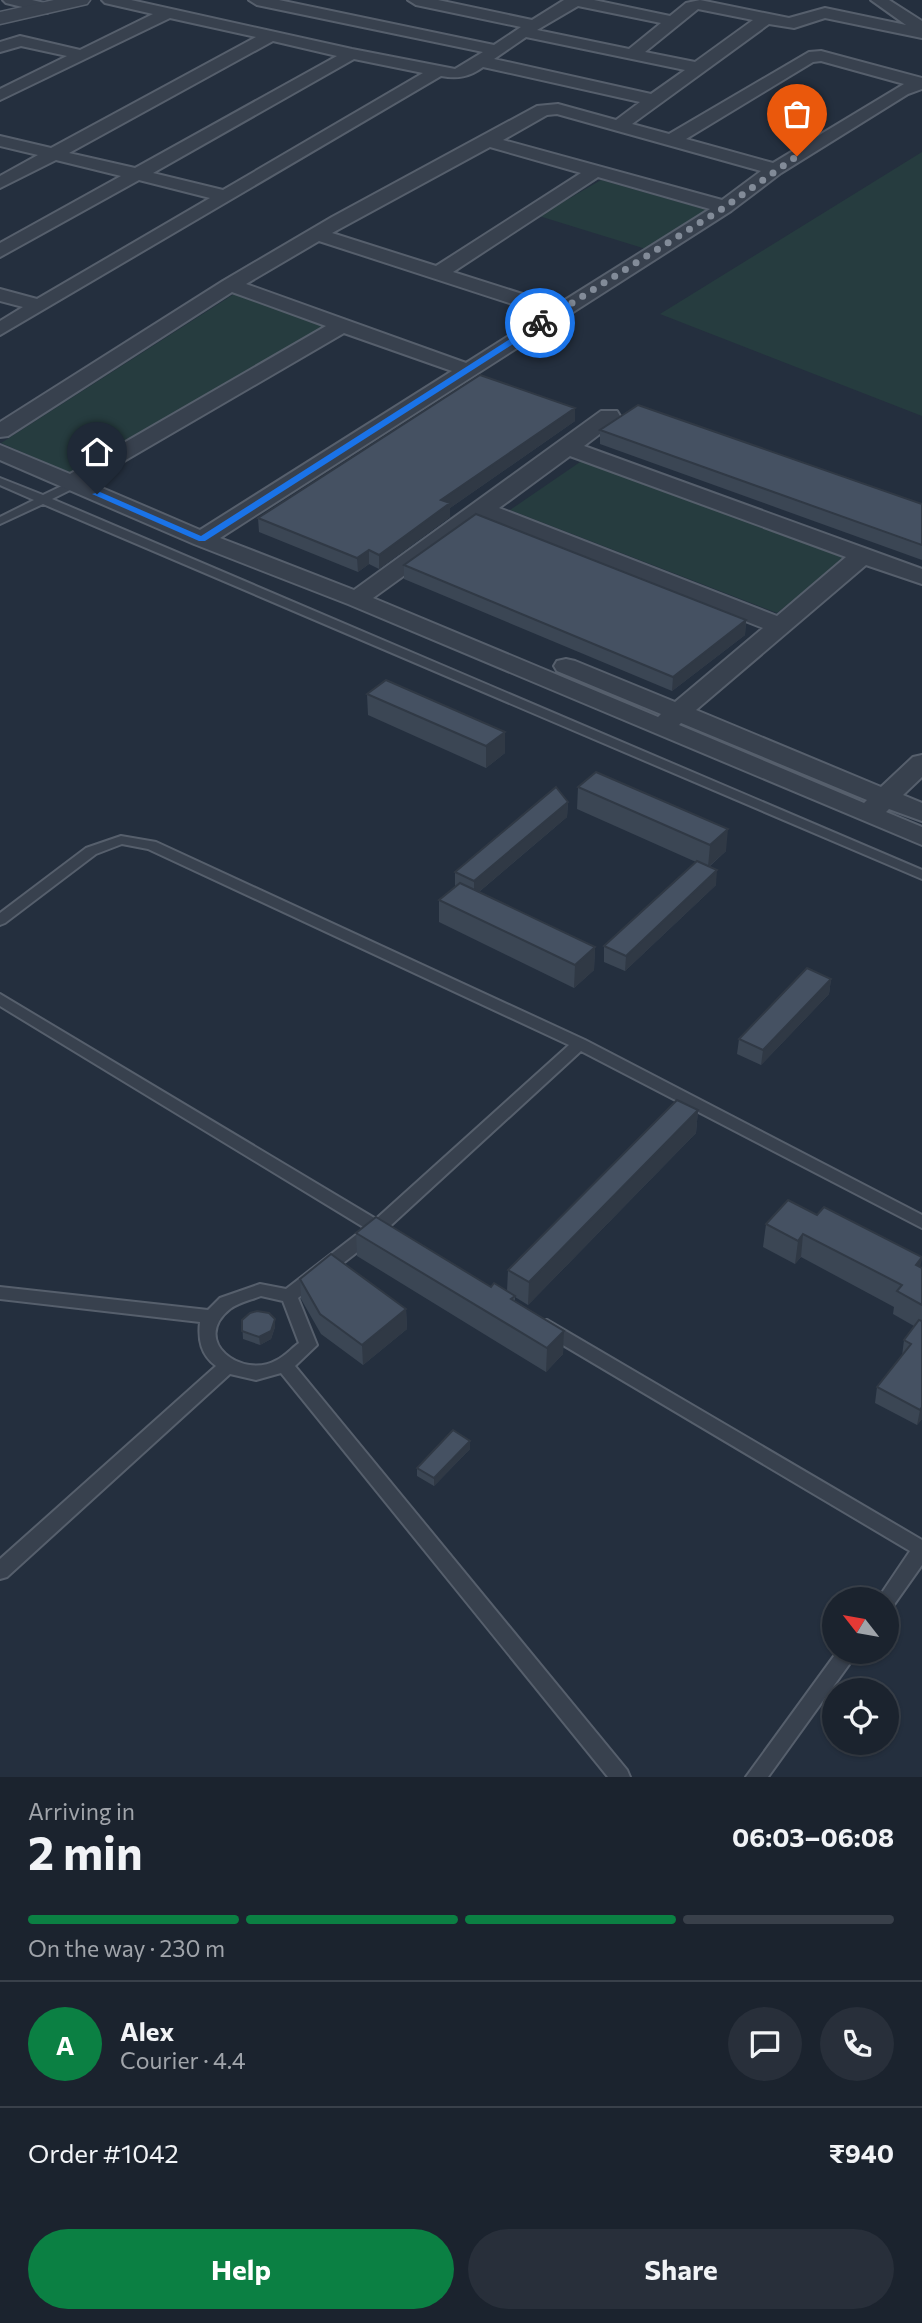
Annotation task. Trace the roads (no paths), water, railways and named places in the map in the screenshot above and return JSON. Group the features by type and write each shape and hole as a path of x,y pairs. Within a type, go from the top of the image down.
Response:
{"street":[{"path":"11,0 47,8"},
{"path":"0,18 80,0"},
{"path":"110,0 436,72 463,73 574,0 673,21"},
{"path":"257,0 495,50"},
{"path":"416,0 700,68"},
{"path":"878,0 922,31"},
{"path":"633,54 673,21 698,5 797,23 809,15 825,13 922,31"},
{"path":"0,94 167,13"},
{"path":"621,124 766,18"},
{"path":"0,183 271,36"},
{"path":"0,47 20,41 83,55"},
{"path":"0,251 352,54"},
{"path":"673,139 809,57 830,58 921,83"},
{"path":"480,61 654,100"},
{"path":"0,329 436,72"},
{"path":"212,533 725,207 775,169 902,90 921,83"},
{"path":"0,431 230,285 317,234 549,109 565,110 621,124 775,169"},
{"path":"0,141 226,196"},
{"path":"488,141 725,207"},
{"path":"440,272 596,171"},
{"path":"317,234 558,312"},
{"path":"230,285 467,370"},
{"path":"0,295 39,305"},
{"path":"72,483 344,324"},
{"path":"365,593 609,416"},
{"path":"568,448 922,577"},
{"path":"0,452 72,483 212,533 365,593 877,806 922,837"},
{"path":"481,509 781,626"},
{"path":"669,720 862,556"},
{"path":"877,806 922,763"},
{"path":"877,806 922,813"}],"lane":[{"path":"0,481 922,875"},
{"path":"0,521 72,483"},
{"path":"0,920 91,851 121,840 138,841 580,1044 922,1222"},
{"path":"0,999 402,1241"},
{"path":"289,1296 308,1345 296,1359 285,1366 258,1373 237,1371 219,1362 208,1349 205,1333 210,1317 222,1303 239,1294 260,1290 289,1296 378,1227 580,1044"},
{"path":"0,1293 210,1317"},
{"path":"532,1318 922,1549 895,1587"},
{"path":"0,1572 228,1366"},
{"path":"285,1366 620,1777"},
{"path":"756,1777 839,1664"}]}
